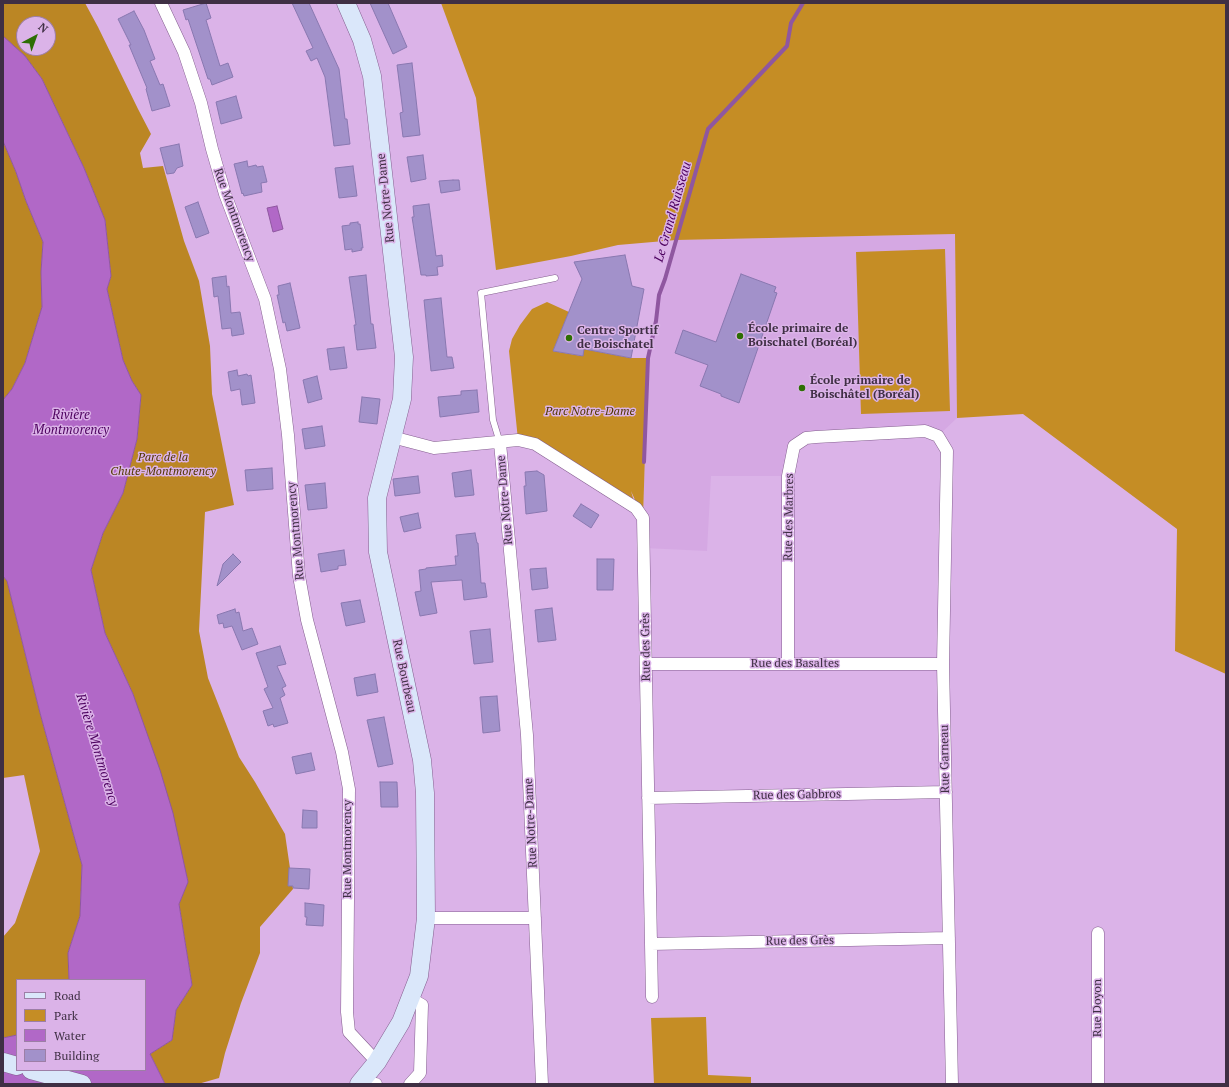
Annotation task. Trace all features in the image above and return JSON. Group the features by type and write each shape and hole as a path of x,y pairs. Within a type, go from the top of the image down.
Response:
{"street":[{"name":"Rue Montmorency","path":"161,3 184,52 201,103 212,150 225,194 265,299 280,369 288,435 299,576 307,620 342,752 349,789 347,1012 349,1032 378,1062"},
{"name":"Rue Notre-Dame","path":"346,3 362,40 372,76 404,357 402,399 392,437 434,448 500,442 527,735 542,1084"},
{"name":"Rue des Marbres","path":"788,664 788,476 794,446 806,438 816,437 925,432 938,436"},
{"name":"Rue Garneau","path":"938,436 947,451 943,664 952,1084"},
{"name":"Rue Bourbeau","path":"365,1084 401,1022 410,998 418,976 426,918 425,793 422,760 378,552 377,498 392,437"},
{"name":"Rue des Grès","path":"500,442 518,440 535,444 623,499 636,508 643,518 652,997"},
{"name":"Rue des Basaltes","path":"646,664 943,664"},
{"name":"Rue des Gabbros","path":"648,798 946,792"},
{"path":"426,918 535,918"},
{"name":"Rue Doyon","path":"1098,933 1098,1084"},
{"name":"Rue des Grès","path":"651,944 949,938"},
{"path":"410,998 422,1005 420,1073 410,1084"},
{"path":"3,1062 16,1066"},
{"path":"34,1071 82,1084"}],"lane":[{"path":"500,442 493,420 481,292 555,278"}],"shaded area":[{"name":"École primaire de Boischâtel (Boréal)","path":"955,234 957,418 938,436 816,437 794,446 788,476 711,476 707,551 644,548 643,518 648,358 656,321 659,295 676,240"}],"green space":[{"name":"Parc de la Chute-Montmorency","path":"3,3 85,3 151,134 140,153 143,168 163,166 184,241 199,281 210,346 212,394 234,505 205,512 199,631 208,678 239,757 285,834 293,889 260,927 260,953 241,1003 225,1053 219,1078 198,1084 165,1084 150,1054 172,1040 176,1010 192,985 179,904 188,881 133,694 105,633 91,570 103,533 123,493 137,439 141,395 132,381 123,360 107,289 111,276 105,220 84,168 42,79 25,56 56,56 56,16 16,16 16,48 3,36"},
{"path":"441,3 1226,3 1226,674 1175,651 1177,529 1023,414 957,418 955,234 676,240 618,245 571,256 496,270 476,98"},
{"path":"3,141 43,242 41,272 42,307 25,363 12,389 3,400"},
{"path":"945,249 950,411 861,414 856,252"},
{"name":"Parc Notre-Dame","path":"547,302 569,312 553,351 582,356 584,349 631,358 648,358 643,518 631,491 636,508 518,440 509,351 512,339 532,309"},
{"path":"3,576 7,581 40,713 82,865 80,916 68,953 69,979 16,979 16,1035 3,1038 3,937 15,923 40,851 24,775 3,778"},
{"path":"706,1017 708,1075 751,1077 751,1084 654,1084 651,1018"}],"water":[{"name":"Rivière Montmorency","path":"3,36 16,48 16,56 25,56 42,79 84,168 105,220 111,276 107,289 123,360 132,381 141,395 137,439 123,493 103,533 91,570 105,633 133,694 160,770 173,813 188,882 179,904 192,985 176,1010 172,1040 150,1054 165,1084 3,1084 3,1038 16,1035 16,1071 146,1071 146,979 69,979 68,953 80,916 82,865 40,713 7,581 3,576 3,400 12,389 25,363 42,307 41,272 43,242 3,141"},
{"path":"277,206 283,229 273,232 267,208"}],"building":[{"path":"206,3 211,18 206,20 220,66 228,63 233,77 212,85 210,79 208,79 188,19 186,20 183,10"},
{"path":"292,3 309,3 339,69 345,119 347,119 350,144 334,146 325,77 317,58 311,61 306,51 313,48"},
{"path":"370,3 388,3 407,47 393,54"},
{"path":"134,11 144,30 155,59 150,61 160,85 163,84 170,106 152,111 147,88 129,45 131,45 118,19"},
{"path":"412,63 420,135 403,137 400,113 403,112 397,65"},
{"path":"236,96 242,118 221,124 216,102"},
{"path":"179,144 183,166 177,168 174,173 167,174 160,148"},
{"path":"423,155 426,179 411,182 407,157"},
{"path":"247,161 248,167 256,165 257,167 263,166 267,182 261,183 262,192 244,196 243,193 242,194 234,164"},
{"path":"353,166 357,196 339,198 335,168"},
{"path":"459,180 460,190 441,193 439,181"},
{"path":"198,202 209,233 196,238 185,207"},
{"path":"429,204 436,256 442,255 443,266 437,267 438,275 426,276 421,275 412,217 414,217 413,206"},
{"path":"358,222 358,224 360,224 363,248 361,248 362,250 352,252 352,249 345,250 342,226"},
{"path":"625,255 632,286 644,289 631,358 584,349 583,356 553,351 582,279 574,262"},
{"name":"École primaire de Boischatel (Boréal)","path":"741,274 776,287 774,292 777,293 739,403 700,386 708,365 675,353 683,330 716,342"},
{"path":"366,275 371,324 373,324 376,348 357,350 354,325 356,325 349,277"},
{"path":"226,276 227,287 229,286 231,313 240,312 244,334 232,336 231,328 222,329 218,296 214,297 212,278"},
{"path":"290,283 300,328 287,331 285,322 283,323 277,295 279,295 278,286"},
{"path":"441,298 447,357 452,357 454,368 431,371 424,300"},
{"path":"344,347 347,368 330,370 327,349"},
{"path":"237,370 238,376 247,374 248,376 251,375 255,403 242,405 240,389 231,391 228,372"},
{"path":"317,376 322,399 308,403 303,380"},
{"path":"477,390 479,412 440,417 438,397 461,395 461,391"},
{"path":"362,397 380,399 377,424 359,422"},
{"path":"322,426 325,446 305,449 302,429"},
{"path":"272,468 273,489 247,491 245,470"},
{"path":"471,470 474,495 455,497 452,473"},
{"path":"537,471 544,475 547,511 526,514 524,486 526,486 525,472"},
{"path":"418,476 420,493 395,496 393,479"},
{"path":"325,483 327,508 308,510 305,485"},
{"path":"581,504 599,515 591,528 573,516"},
{"path":"418,513 421,528 404,532 400,517"},
{"path":"475,533 478,543 481,583 485,583 487,597 464,600 462,580 431,582 437,613 420,616 415,592 421,591 419,570 456,565 455,556 458,556 456,535"},
{"path":"344,550 346,565 338,566 338,569 321,572 318,554"},
{"path":"233,554 241,562 217,586 223,564"},
{"path":"597,559 614,559 613,590 597,590"},
{"path":"546,568 548,588 532,590 530,569"},
{"path":"360,600 365,622 346,626 341,603"},
{"path":"552,608 556,640 538,642 535,610"},
{"path":"235,609 236,613 239,612 243,631 252,628 258,644 242,650 232,626 224,628 223,623 219,624 217,615"},
{"path":"490,629 493,662 474,664 470,631"},
{"path":"280,646 286,664 277,666 286,686 282,688 285,695 280,698 288,723 274,727 273,724 268,726 263,711 273,708 264,689 268,687 256,653"},
{"path":"375,674 378,692 357,696 354,678"},
{"path":"497,696 500,731 483,733 480,697"},
{"path":"384,717 393,764 378,767 367,720"},
{"path":"311,753 315,770 296,774 292,757"},
{"path":"380,782 397,782 398,807 381,807"},
{"path":"303,810 317,811 317,828 302,828"},
{"path":"289,868 310,869 309,889 293,888 293,886 288,886"},
{"path":"305,903 324,905 323,926 306,925 307,917 305,917"}],"waterway":[{"name":"Le Grand Ruisseau","path":"644,462 648,358 656,321 659,295 665,279 708,129 787,46 791,23 803,3"}],"place":[{"name":"École primaire de Boischatel (Boréal)","path":"740,336"},
{"name":"Centre Sportif de Boischatel","path":"569,338"},
{"name":"École primaire de Boischâtel (Boréal)","path":"802,388"}]}
